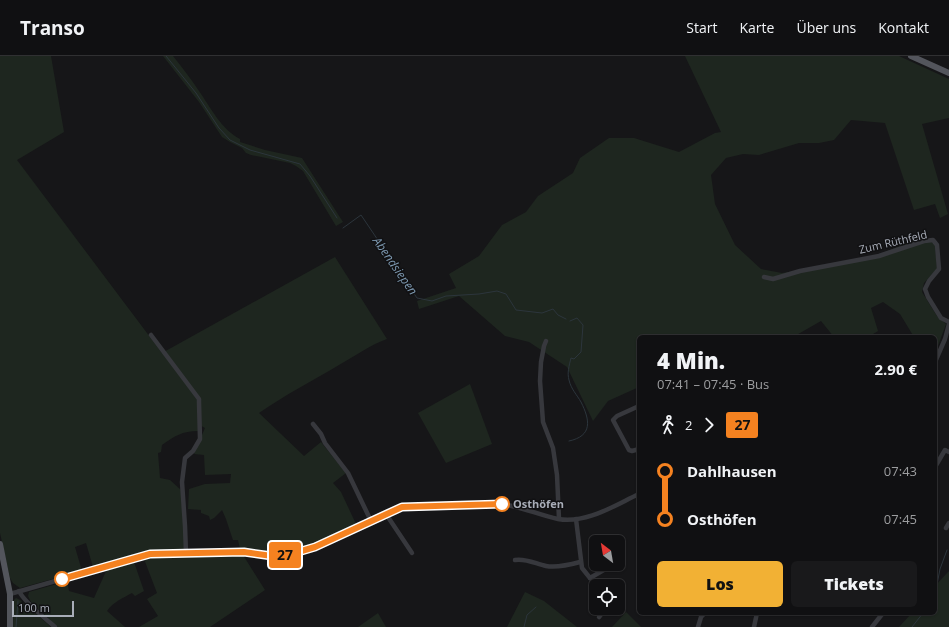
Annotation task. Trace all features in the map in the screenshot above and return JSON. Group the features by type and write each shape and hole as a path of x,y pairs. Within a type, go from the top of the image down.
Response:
{"main road":[{"path":"911,56 949,73"},
{"path":"0,544 10,594 10,627"}],"street":[{"name":"Zum Rüthfeld","path":"764,277 773,278 804,270 879,256 933,240 938,245 939,269 929,281 925,289 928,297 941,318 949,323"},
{"path":"937,357 945,339 949,323"},
{"path":"151,335 199,399 200,439 193,451 185,458 182,482 186,526 186,553"},
{"path":"546,341 541,362 540,381 543,422 553,448 557,475 559,519"},
{"path":"637,407 617,416 613,420 629,450 637,450"},
{"path":"313,424 321,434 325,443 348,473 371,521"},
{"path":"937,464 945,450 949,452"},
{"path":"10,594 150,554 244,552 272,556 288,555 315,547 402,507 502,504 559,519 576,519 588,517 637,495"},
{"path":"386,514 412,553"},
{"path":"576,519 580,562 582,568 590,578 602,571"},
{"path":"946,528 949,523"},
{"path":"515,560 521,559 553,567 580,562"},
{"path":"19,591 20,595 55,627"},
{"path":"698,627 703,615"},
{"path":"754,627 757,615"},
{"path":"872,627 881,615"}],"shaded area":[{"path":"0,56 51,56 64,132 17,160 162,353 335,257 387,339 375,344 259,413 304,456 321,442 346,473 333,483 341,492 356,524 329,538 300,549 265,552 240,549 238,540 233,540 222,510 210,520 209,516 201,513 201,510 188,509 189,489 205,484 230,483 231,474 205,475 204,455 194,454 205,428 198,424 198,431 183,433 175,437 162,445 161,452 158,453 160,478 170,480 181,490 185,550 153,551 93,567 86,543 75,547 82,571 20,588 13,583 10,578 0,533"},
{"path":"163,56 173,56 193,82 217,118 227,130 240,139 240,142 265,150 302,158 343,222 336,226 303,171 296,166 290,163 251,155 246,153 242,148 222,137 199,102"},
{"path":"685,56 899,56 949,79 949,118 922,124 948,214 940,218 935,204 914,210 885,123 851,120 834,140 819,143 799,143 759,155 743,154 726,158 711,175 715,204 735,245 761,269 782,273 865,260 922,237 935,244 937,269 924,283 922,292 937,316 946,324 937,349 937,335 913,335 900,314 883,302 871,308 878,331 871,335 832,335 821,321 796,335 637,335 637,388 608,401 593,421 567,367 529,342 505,336 459,296 419,309 417,301 456,288 449,274 479,256 502,225 526,212 538,196 573,173 580,158 609,138 634,138 679,152 715,133 721,132"},
{"path":"470,384 492,444 446,463 418,413"},
{"path":"243,555 265,590 210,627 139,627 158,616 147,599 157,593 144,559 156,557"},
{"path":"134,562 144,591 135,596 132,593 115,603 107,611 125,627 58,627 31,602 28,596 29,592 67,581 69,591 94,598 107,569"},
{"path":"949,571 949,627 899,627 910,615 937,615 937,584"},
{"path":"525,592 544,601 577,627 507,627"},
{"path":"16,598 51,627 13,627 14,600"},
{"path":"626,612 641,627 612,627 623,615 625,615"},
{"path":"378,613 386,627 358,627"}],"waterway":[{"name":"Abendsiepen","path":"166,56 196,93 219,128 230,140 250,150 300,164 310,176 337,218"},
{"name":"Abendsiepen","path":"343,228 361,215 417,298 432,301 446,296 479,294 497,291 506,294 516,310 542,313 553,309 558,315 566,319"},
{"name":"Abendsiepen","path":"569,441 577,439 582,435 586,431 587,426 584,409 571,386 568,375 571,358 574,359 581,352 583,325 577,318 570,321"},
{"path":"937,585 940,569 947,550"},
{"path":"16,627 18,601"},
{"name":"Abendsiepen","path":"524,627 527,615 536,607"},
{"path":"912,627 921,615"}],"bus line":[{"name":"27","path":"62,579 150,554 244,552 272,556 288,555 315,547 402,507 502,504"}],"place":[{"name":"Osthöfen","path":"502,504"}]}
